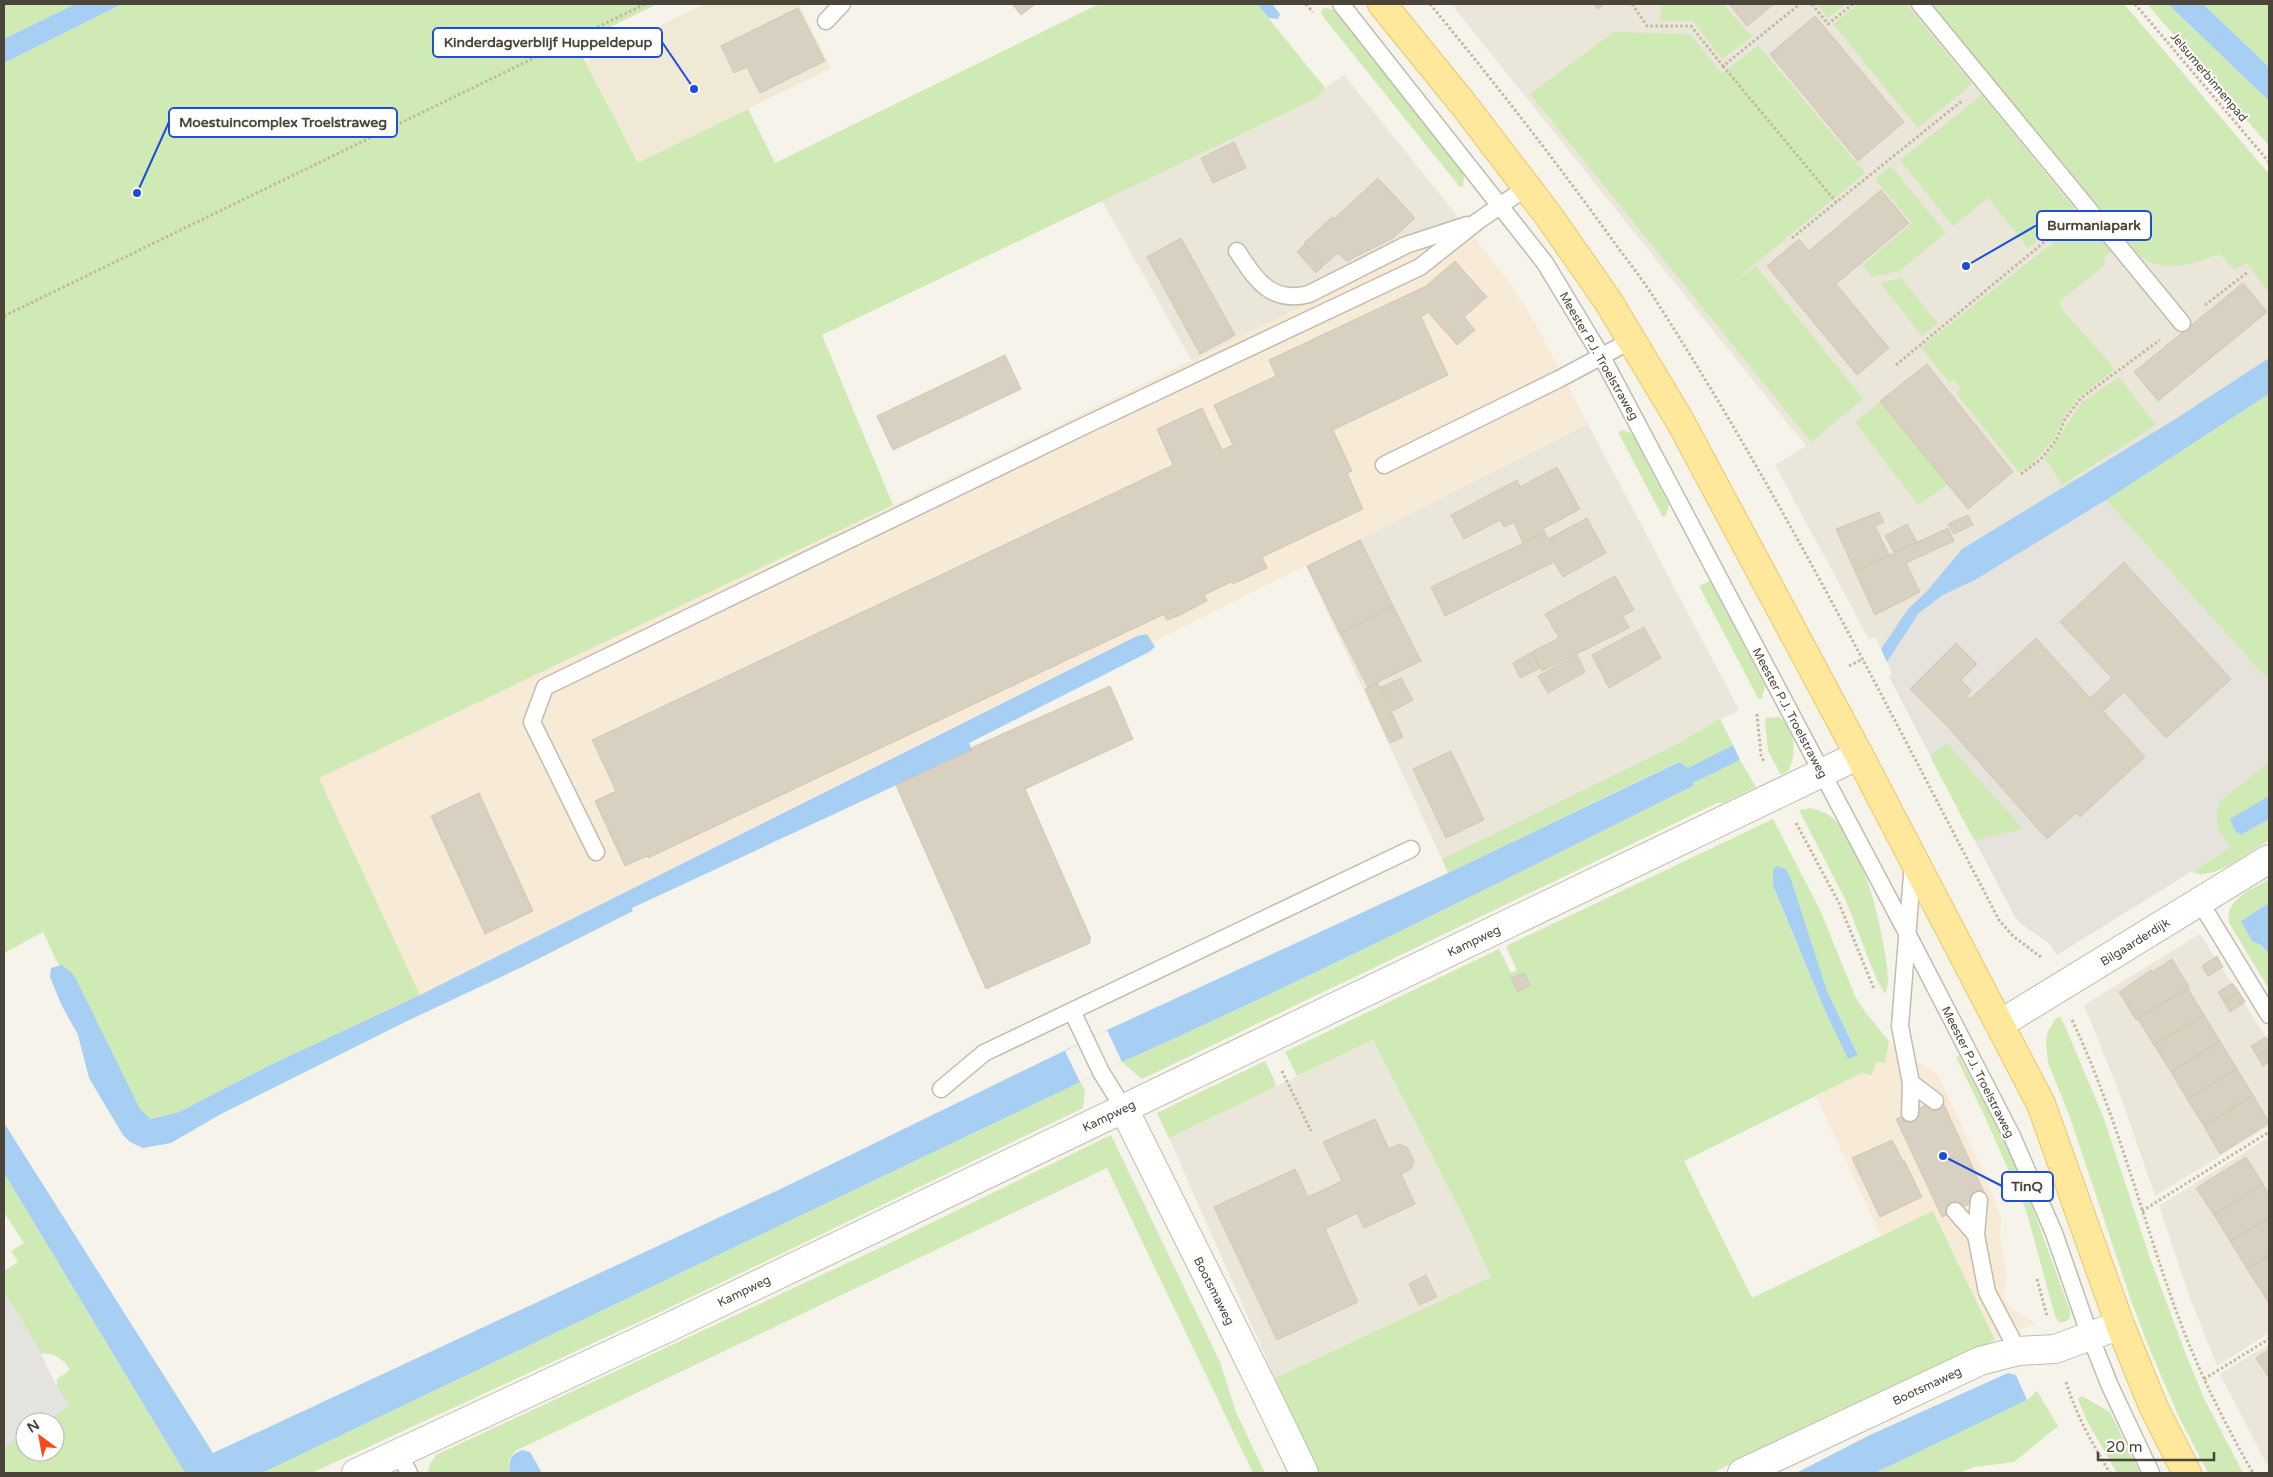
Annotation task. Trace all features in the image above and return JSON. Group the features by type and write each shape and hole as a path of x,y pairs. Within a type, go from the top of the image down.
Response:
{"main road":[{"path":"1382,4 1464,105 1527,187 1608,301 1680,421 1859,755 2041,1104 2120,1325 2154,1408 2187,1473"}],"street":[{"name":"Kampweg","path":"356,1473 404,1463 663,1330 1859,755"},
{"name":"Bilgaarderdijk","path":"2000,1024 2269,859"},
{"name":"Bootsmaweg","path":"1124,1108 1224,1314 1246,1351 1304,1473"},
{"name":"Bootsmaweg","path":"1742,1473 1980,1361 2018,1351 2055,1349 2120,1325"}],"lane":[{"path":"826,21 842,4"},
{"name":"Meester P.J. Troelstraweg","path":"1341,4 1545,263 1653,451 2012,1136 2054,1233 2090,1336 2127,1425 2151,1473"},
{"path":"1920,4 2182,323"},
{"path":"596,852 532,722 545,687 1086,425 1420,267 1500,205 1527,187"},
{"path":"1237,251 1251,274 1264,286 1282,296 1296,297 1309,294 1406,245 1478,222"},
{"path":"1384,465 1632,340"},
{"path":"941,1089 984,1053 1410,849"},
{"path":"1910,1113 1911,1083 1900,1026 1913,861"},
{"path":"2200,902 2269,1015"},
{"path":"1072,1011 1101,1072 1124,1108"},
{"path":"1911,1083 1935,1101"},
{"path":"1979,1200 1976,1235 1987,1292 2018,1351"},
{"path":"1955,1211 1976,1235"}],"path":[{"path":"4,316 644,4"},
{"path":"1306,4 1318,18"},
{"path":"1632,4 1647,26 1691,26 1836,202"},
{"path":"1723,66 1800,4"},
{"path":"1812,4 1828,24 1853,4"},
{"name":"Jelsumerbinnenpad","path":"2135,4 2269,162"},
{"path":"1792,238 1985,82"},
{"path":"1896,365 2087,206"},
{"path":"2021,474 2041,459 2056,440 2066,419 2081,398 2248,272"},
{"path":"1756,710 1761,755 1838,903 1871,986 1900,1026"},
{"path":"2058,989 2115,1128 2174,1306 2204,1380 2227,1428 2253,1473"},
{"path":"1286,1081 1311,1131"},
{"path":"2142,1211 2269,1132"},
{"path":"2035,1272 2055,1349 2074,1409 2110,1473"},
{"path":"2204,1380 2269,1339"}],"shaded area":[{"path":"704,4 799,4 831,68 638,163 586,62"},
{"path":"1451,4 2124,4 2269,174 2269,358 2172,421 1962,549 1927,591 1908,609 1881,649 1875,637 1869,639 1775,465 1806,446"},
{"path":"1344,75 1466,227 1192,361 1102,201 1315,99 1325,88"},
{"path":"1466,227 1513,287 1535,323 1588,424 1153,642 1147,634 1137,636 420,995 319,778 893,505"},
{"path":"1588,424 1738,708 1737,711 1677,744 1442,859 1306,566"},
{"path":"2106,500 2269,681 2269,762 2220,801 2231,847 2057,955 2049,943 2020,923 2014,915 1889,677 1892,673 1887,662 1919,613 1943,595 1975,580"},
{"path":"2200,934 2269,1042 2269,1126 2155,1196 2121,1097 2084,1005"},
{"path":"1373,1040 1461,1212 1491,1277 1275,1378 1169,1138"},
{"path":"1889,1041 1938,1075 1989,1185 2001,1218 2000,1238 2007,1279 2003,1296 2019,1314 2037,1323 1995,1340 1934,1211 1881,1236 1816,1096 1862,1073 1876,1062 1885,1063"},
{"path":"2269,1137 2269,1333 2217,1366 2188,1293 2159,1206"},
{"path":"4,1292 36,1344 54,1381 70,1406 61,1412 15,1412 15,1441 4,1448"},
{"path":"2269,1344 2269,1469 2220,1374"}],"green space":[{"path":"4,4 75,4 4,39"},
{"path":"122,4 657,4 576,44 638,163 748,109 775,163 1099,4 1257,4 1325,88 1315,99 822,335 893,505 319,778 420,995 268,1066 179,1112 149,1119 140,1109 59,966 43,932 4,953 4,63"},
{"path":"1663,4 1723,4 1752,37 1722,59 1693,21 1659,21"},
{"path":"1817,4 1846,4 1828,18"},
{"path":"1858,4 1906,4 1972,84 1918,128 1833,24"},
{"path":"1932,4 2124,4 2269,174 2269,293 2247,263 2234,270 2220,254 2188,264 2167,266 2147,260 2137,253"},
{"path":"2147,4 2168,4 2269,101 2269,146"},
{"path":"2203,4 2269,4 2269,67"},
{"path":"1322,9 1334,10 1462,171 1464,176 1463,187 1459,186 1321,14"},
{"path":"1614,32 1690,34 1722,74 1758,45 1865,173 1726,288 1756,266 1863,399 1811,442 1530,94"},
{"path":"1982,95 2075,210 2028,248 1988,198 1953,226 1900,160"},
{"path":"1891,166 1946,233 1899,271 1872,277 1863,265 1912,223 1875,179"},
{"path":"2084,218 2111,252 2105,256 2104,266 2060,301 2060,307 2115,369 2078,398 2064,416 2054,438 2034,462 2019,472 1956,393 1961,389 1954,379 1950,383 1921,347"},
{"path":"1901,278 1938,323 1922,336 1880,283"},
{"path":"2119,377 2156,425 2062,485 2045,458 2082,402"},
{"path":"2269,394 2269,681 2106,500"},
{"path":"1882,400 1950,483 1918,505 1855,422"},
{"path":"1623,430 1632,434 1669,505 1665,517 1662,516 1619,434"},
{"path":"1710,581 1765,686 1762,698 1759,699 1757,696 1699,586"},
{"path":"1779,717 1789,728 1794,750 1788,771 1781,775 1768,751 1765,722 1766,718"},
{"path":"1720,719 1733,745 1688,768 1678,762 1448,873 1442,859 1677,744"},
{"path":"1947,743 2023,829 1974,840 1930,756"},
{"path":"1740,760 1756,787 1723,803 1717,803 1142,1079 1122,1062 1266,996 1409,927 1693,786 1693,783"},
{"path":"2269,762 2269,796 2230,820 2241,835 2269,819 2269,840 2221,869 2201,874 2192,872 2230,847 2218,829 2217,813 2220,801"},
{"path":"1810,808 1826,814 1836,822 1849,840 1861,866 1871,892 1884,945 1888,975 1885,994 1876,978 1846,901 1799,810"},
{"path":"1773,819 1820,910 1855,996 1865,1012 1889,1041 1885,1063 1876,1062 1872,1075 1862,1073 1684,1161 1752,1298 1933,1211 1995,1340 1712,1473 1318,1473 1275,1378 1491,1277 1461,1212 1373,1040 1297,1076 1285,1052 1499,949 1511,973 1517,970 1506,946","holes":["1773,870 1791,879 1827,991 1858,1054 1849,1059 1826,1013 1773,887"]},
{"path":"2269,879 2269,903 2241,921 2252,941 2261,945 2269,954 2269,989 2229,923 2229,915 2235,901"},
{"path":"2061,1017 2103,1116 2151,1261 2188,1360 2204,1398 2243,1473 2208,1473 2178,1415 2148,1345 2131,1300 2070,1117 2048,1063 2046,1041 2048,1031 2056,1018"},
{"path":"1959,1056 2004,1140 2027,1192 2070,1311 2070,1318 2064,1322 2059,1322 2055,1316 2026,1210 1956,1057"},
{"path":"1265,1061 1277,1086 1169,1138 1157,1113"},
{"path":"1080,1082 1085,1091 1083,1108 654,1315 312,1473 262,1473"},
{"path":"1111,1135 1220,1362 1236,1412 1265,1473 1253,1473 1107,1168 515,1451 509,1460 510,1473 427,1473 436,1455 888,1244"},
{"path":"4,1173 185,1473 4,1473 4,1447 15,1440 15,1462 65,1462 65,1412 48,1412 57,1387 57,1379 70,1370 63,1361 54,1355 33,1355 36,1344 4,1292 4,1271 18,1262 11,1251 24,1243 4,1212"},
{"path":"2037,1391 2058,1426 2014,1462 1975,1467 1959,1473 1875,1473 2027,1400"},
{"path":"2082,1396 2110,1412 2140,1473 2117,1473 2087,1421 2078,1399"}],"water":[{"path":"75,4 122,4 4,63 4,39"},
{"path":"1257,4 1272,4 1280,14 1278,19 1269,18"},
{"path":"2168,4 2203,4 2269,67 2269,101"},
{"path":"2269,358 2269,394 2106,500 1975,580 1943,595 1919,613 1887,662 1881,649 1908,609 1927,591 1962,549 2172,421"},
{"path":"1147,634 1155,647 1149,652 969,743 972,750 632,908 633,911 522,967 403,1023 221,1114 171,1143 143,1148 130,1142 123,1135 89,1078 78,1035 61,1004 50,977 51,968 62,965 74,975 140,1109 150,1119 179,1112 268,1066 420,995 1137,636"},
{"path":"1733,745 1740,760 1693,783 1693,786 1480,892 1338,962 1122,1062 262,1473 185,1473 4,1173 4,1123 213,1453 791,1184 1107,1030 1448,873 1679,762 1688,768"},
{"path":"2269,796 2269,819 2241,835 2235,831 2230,819"},
{"path":"1776,866 1786,869 1791,879 1827,991 1858,1055 1848,1059 1826,1013 1773,886 1773,870"},
{"path":"2269,903 2269,954 2261,945 2252,941 2241,921"},
{"path":"2008,1373 2016,1375 2027,1400 1875,1473 1796,1473 1870,1435"},
{"path":"522,1450 530,1452 542,1473 510,1473 511,1459 514,1454"}],"pier":[{"path":"1107,1030 1122,1062 1080,1082 1065,1051"}],"building":[{"path":"1012,4 1033,4 1034,5 1021,15"},
{"path":"1593,4 1605,4 1598,9"},
{"path":"1729,4 1774,4 1747,26"},
{"path":"798,8 825,61 760,93 747,67 734,73 721,46"},
{"path":"1815,16 1904,122 1858,161 1770,54"},
{"path":"1234,142 1246,168 1213,183 1201,158"},
{"path":"1378,178 1415,218 1393,238 1347,261 1338,253 1324,265 1304,243 1332,217 1334,219"},
{"path":"1881,190 1909,223 1836,284 1889,348 1857,375 1767,266 1799,239 1809,251"},
{"path":"1181,238 1235,335 1200,354 1147,257"},
{"path":"1305,244 1324,265 1316,273 1297,252"},
{"path":"1455,261 1487,297 1464,317 1475,330 1457,345 1428,312 1421,317 1448,375 1333,430 1352,471 1347,473 1363,509 1262,557 1267,568 1204,595 1207,601 1178,616 1175,609 648,858 647,856 625,866 595,801 616,791 592,740 1173,465 1157,429 1202,408 1222,450 1233,445 1214,405 1276,376 1269,360 1426,286"},
{"path":"2243,283 2267,312 2158,401 2134,372"},
{"path":"1005,355 1021,389 893,450 877,416"},
{"path":"1927,364 2013,472 1968,509 1880,401"},
{"path":"1557,467 1580,509 1543,529 1545,532 1523,543 1514,522 1504,527 1500,520 1464,539 1451,515 1517,480 1520,487"},
{"path":"1879,512 1884,522 1875,526 1889,555 1855,571 1836,529"},
{"path":"1968,515 1973,525 1954,534 1948,524"},
{"path":"1587,518 1606,553 1563,577 1554,562 1445,616 1431,587 1545,533 1548,539"},
{"path":"1907,524 1917,542 1894,552 1885,536"},
{"path":"1948,528 1954,541 1906,563 1920,592 1875,615 1855,571"},
{"path":"1360,540 1393,606 1340,633 1307,566"},
{"path":"2124,562 2231,679 2166,738 2124,692 2103,711 2145,757 2080,817 2076,813 2047,839 1947,726 1910,689 1956,643 1977,664 1961,680 1972,691 1967,696 1970,699 2036,638 2090,698 2112,678 2060,622"},
{"path":"1615,576 1634,610 1623,616 1629,628 1542,671 1532,652 1559,638 1545,614"},
{"path":"1393,606 1421,661 1368,687 1340,633"},
{"path":"1175,609 1178,616 1167,620 1164,615"},
{"path":"1644,627 1661,658 1609,688 1592,655"},
{"path":"1532,652 1540,668 1520,678 1513,663"},
{"path":"1577,655 1585,672 1548,693 1538,676"},
{"path":"1401,678 1413,700 1393,711 1381,687"},
{"path":"1378,683 1403,737 1390,743 1365,689"},
{"path":"1110,686 1133,739 1025,789 1091,939 1089,940 1090,943 986,989 896,785 972,750 971,748"},
{"path":"1451,751 1484,820 1446,838 1413,769"},
{"path":"479,793 533,911 485,934 431,816"},
{"path":"2217,956 2223,967 2208,976 2202,966"},
{"path":"2172,959 2189,987 2136,1020 2119,992 2151,970 2152,972"},
{"path":"1524,973 1530,985 1518,992 1511,978"},
{"path":"2232,983 2239,992 2224,1002 2218,992"},
{"path":"2189,987 2188,989 2204,1015 2154,1045 2138,1019 2136,1020"},
{"path":"2239,992 2245,1002 2230,1012 2224,1002"},
{"path":"2204,1015 2220,1041 2171,1072 2154,1045"},
{"path":"2266,1037 2269,1042 2269,1048 2257,1056 2251,1046"},
{"path":"2220,1041 2237,1069 2187,1099 2171,1072"},
{"path":"2269,1048 2269,1062 2263,1066 2257,1056"},
{"path":"2237,1069 2253,1095 2204,1126 2187,1099"},
{"path":"2253,1095 2269,1123 2220,1154 2204,1126"},
{"path":"1941,1098 1986,1196 1942,1217 1896,1119"},
{"path":"1375,1119 1389,1149 1399,1144 1407,1147 1414,1161 1411,1169 1401,1174 1415,1204 1364,1228 1357,1213 1325,1229 1358,1302 1277,1340 1214,1207 1295,1169 1308,1197 1342,1181 1323,1142"},
{"path":"1892,1140 1922,1197 1880,1217 1852,1158"},
{"path":"2246,1157 2263,1184 2214,1215 2196,1188"},
{"path":"2263,1184 2269,1195 2269,1218 2230,1241 2214,1215"},
{"path":"2269,1218 2269,1255 2247,1269 2230,1241"},
{"path":"2269,1255 2269,1292 2264,1295 2247,1269"},
{"path":"1426,1275 1437,1297 1419,1305 1409,1284"},
{"path":"2269,1292 2269,1304 2264,1295"},
{"path":"2269,1349 2269,1378 2256,1358"}],"place":[{"name":"Kinderdagverblijf Huppeldepup","path":"694,89"},
{"name":"Moestuincomplex Troelstraweg","path":"137,193"},
{"name":"Burmaniapark","path":"1966,266"},
{"name":"TinQ","path":"1943,1156"}]}
